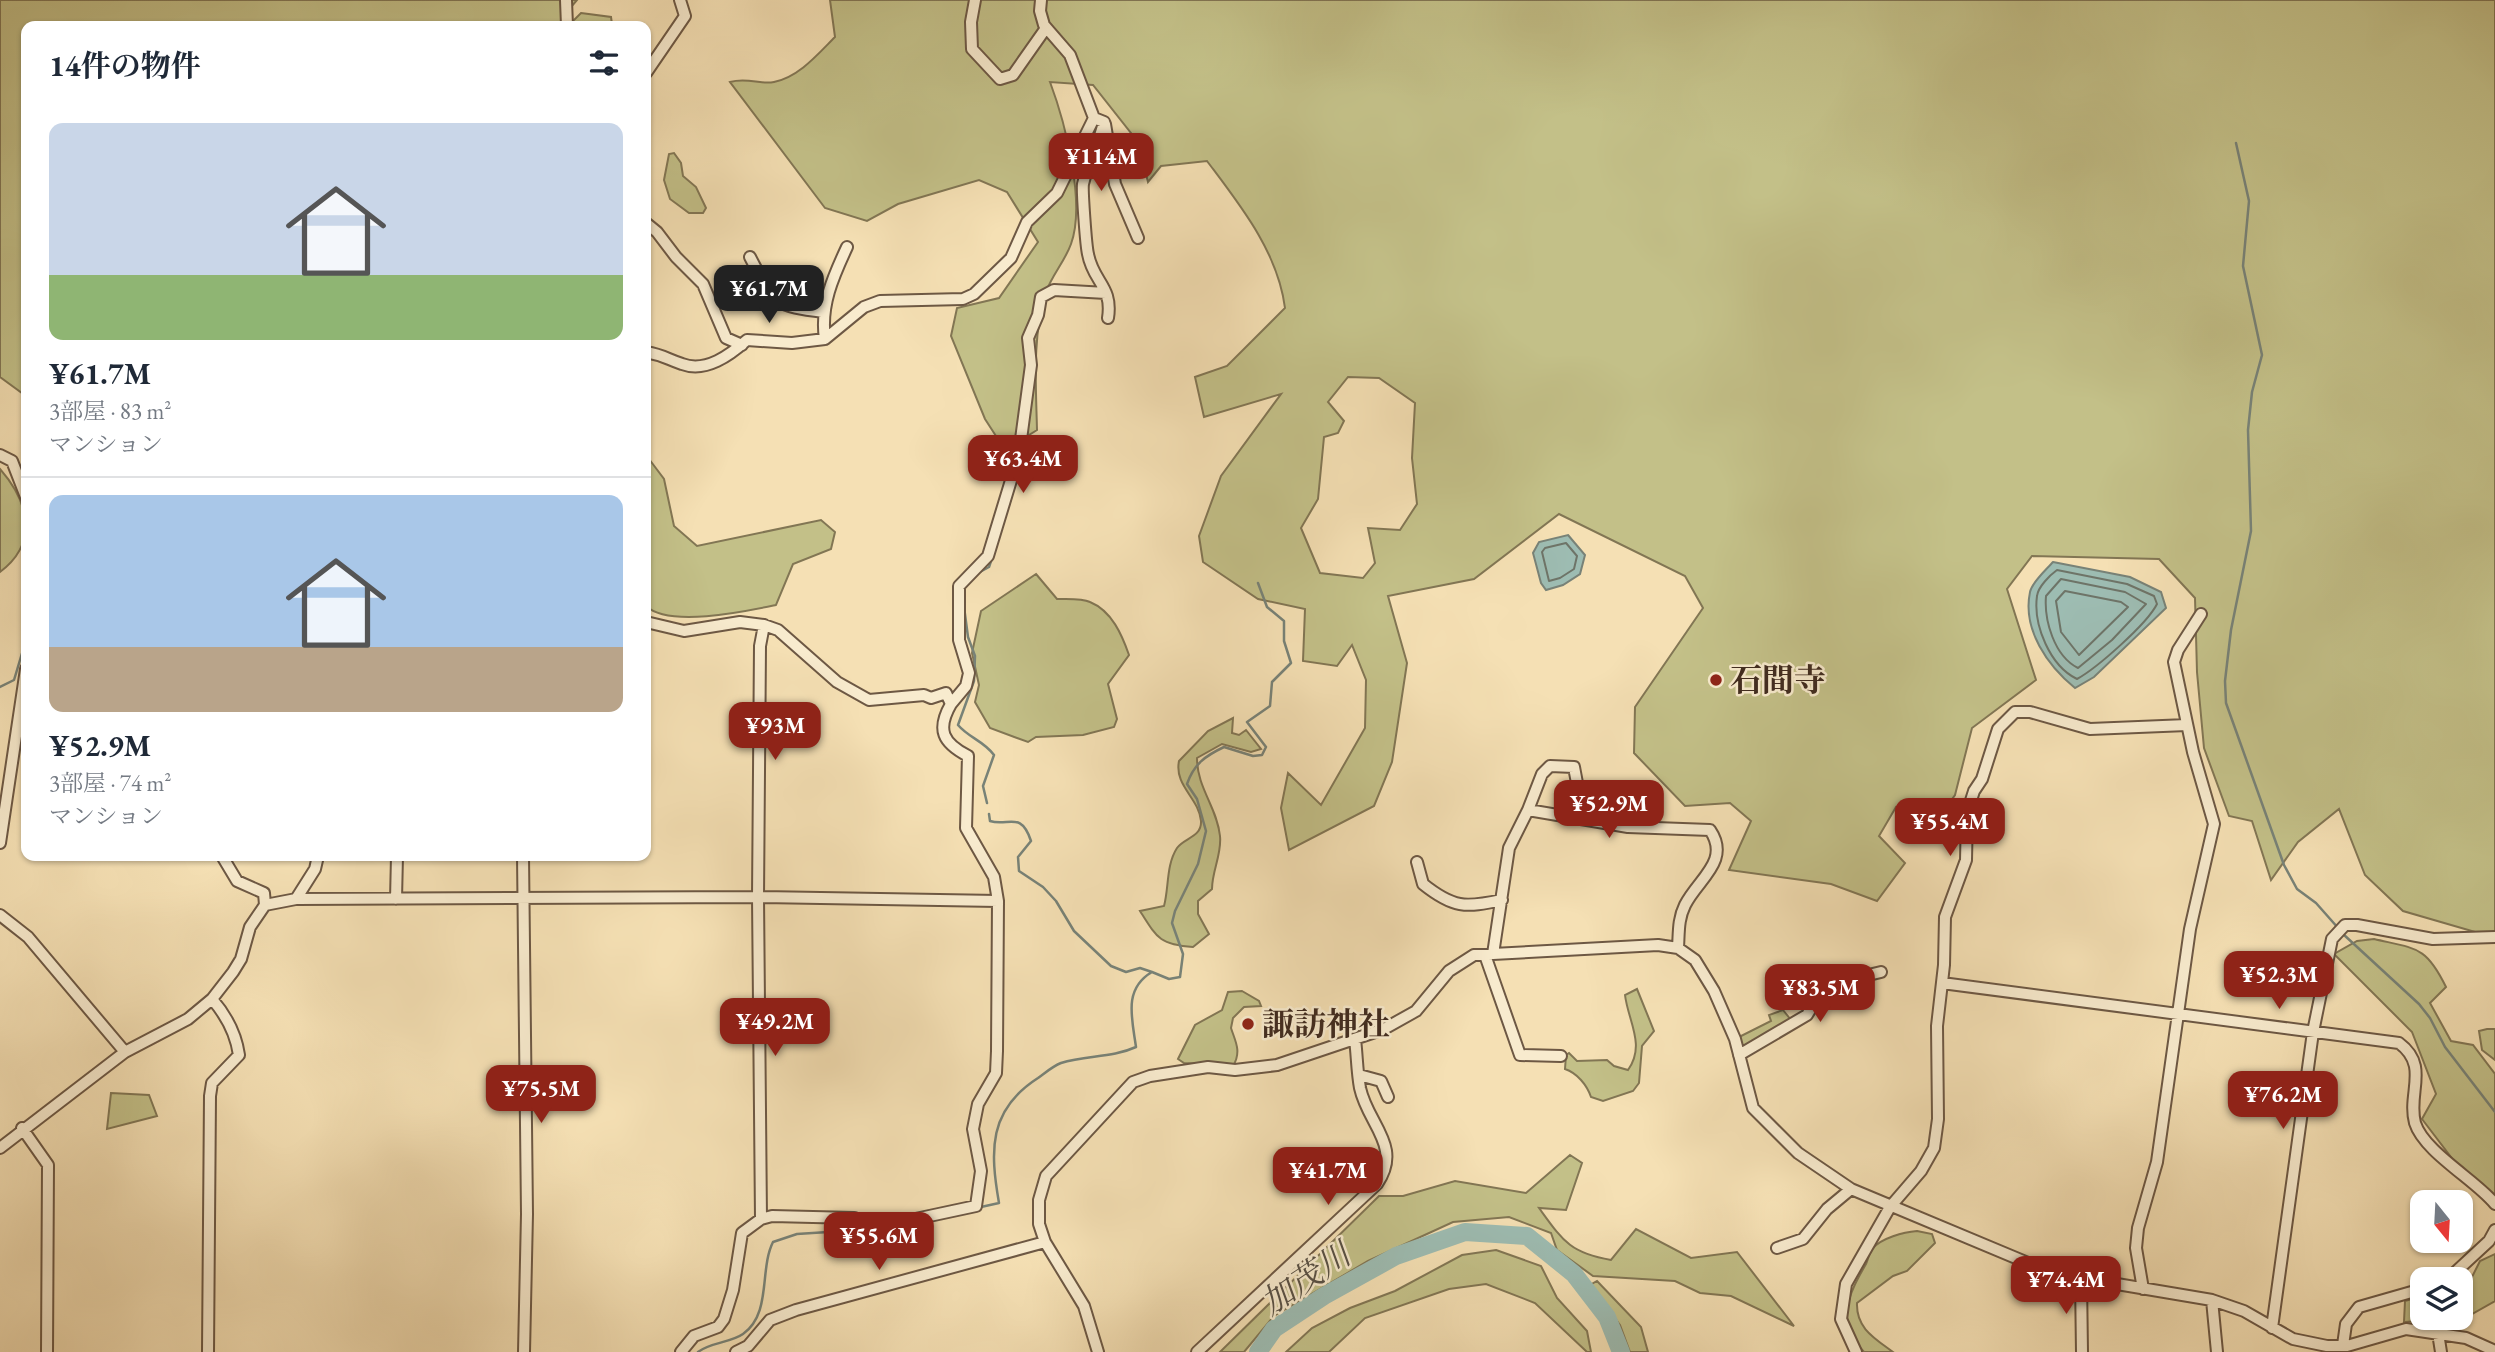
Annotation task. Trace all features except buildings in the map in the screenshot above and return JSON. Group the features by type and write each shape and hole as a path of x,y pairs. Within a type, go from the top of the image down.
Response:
{"street":[{"path":"566,0 567,21"},
{"path":"651,66 685,16 680,0"},
{"path":"975,0 971,22 972,49 1000,79 1013,75 1046,28"},
{"path":"1041,0 1040,11 1046,28 1069,55 1099,120 1115,184 1138,238"},
{"path":"1099,120 1082,188 1088,256 1093,273 1103,282 1111,300 1108,318"},
{"path":"651,353 670,356 681,364 693,366 715,363 747,340 792,343 825,340 864,307 880,301 963,299 974,294 1011,258 1027,222 1057,193 1099,120"},
{"path":"651,228 703,284 726,338 741,345"},
{"path":"825,340 824,312 830,284 847,247"},
{"path":"750,257 774,298 787,308 824,312"},
{"path":"681,1352 694,1336 718,1327 724,1319 733,1290 742,1233 761,1219 798,1216 892,1224 976,1206 981,1171 973,1129 978,1104 996,1073 998,1051 998,901 994,877 965,828 970,766 968,756 950,747 945,738 944,716 967,686 970,673 960,640 958,586 988,555 1019,454 1031,365 1028,338 1041,297 1054,290 1106,293"},
{"path":"0,455 12,461 21,484"},
{"path":"2143,1289 2136,1248 2157,1162 2190,929 2214,824 2187,725 2174,662 2178,650 2201,614"},
{"path":"651,623 684,631 740,622 764,625 778,630 837,682 870,700 924,695 931,698 946,693 951,704"},
{"path":"761,1219 758,897 760,646 764,625"},
{"path":"0,843 21,707"},
{"path":"1857,1352 1842,1319 1846,1284 1890,1207 1921,1171 1934,1149 1938,1119 1937,1026 1945,917 1966,860 1967,813 1974,791 1982,779 1998,729 2006,718 2015,712 2030,712 2090,729 2187,725"},
{"path":"1561,1056 1520,1055 1489,954 1502,900 1509,848 1542,774 1550,766 1574,767 1577,783"},
{"path":"1528,810 1628,827 1710,830 1717,840 1716,864 1686,903 1679,920 1678,948"},
{"path":"0,1148 22,1128 125,1052 180,1025 212,999 241,959 250,927 265,905 264,893 237,881 225,861"},
{"path":"296,899 315,869 317,861"},
{"path":"396,899 397,861"},
{"path":"523,861 527,1214 524,1352"},
{"path":"1417,862 1423,884 1452,904 1474,906 1502,900"},
{"path":"265,905 296,899 758,897 998,901"},
{"path":"0,915 28,937 125,1052"},
{"path":"2272,1328 2313,1032 2332,939 2345,925 2433,939 2495,937"},
{"path":"1098,1352 1084,1306 1045,1242 1038,1212 1046,1176 1133,1082 1150,1076 1208,1067 1235,1070 1277,1065 1384,1029 1416,1012 1449,971 1474,955 1658,945 1678,948 1695,960 1714,990 1739,1055 1752,1108 1798,1153 1851,1189 2052,1273 2212,1300 2245,1311 2293,1339 2327,1346 2343,1345 2406,1329 2466,1338 2492,1348"},
{"path":"1739,1055 1807,1015 1832,973 1860,977 1881,972"},
{"path":"1942,983 2399,1043 2409,1050 2416,1064 2418,1082 2413,1110 2416,1126 2449,1165 2495,1204"},
{"path":"208,1352 210,1096 212,1083 239,1055 237,1043 227,1021 212,999"},
{"path":"1197,1352 1377,1184 1387,1171 1387,1145 1365,1101 1355,1038"},
{"path":"1359,1075 1381,1081 1388,1097"},
{"path":"22,1128 48,1165 47,1352"},
{"path":"1777,1248 1803,1239 1827,1209 1851,1189"},
{"path":"2461,1267 2489,1241 2495,1230"},
{"path":"736,1352 750,1349 770,1320 796,1310 1045,1242"},
{"path":"2081,1280 2082,1352"},
{"path":"2343,1345 2346,1324 2359,1307 2410,1292"},
{"path":"2212,1300 2217,1352"},
{"path":"2438,1333 2441,1352"}],"shaded area":[{"path":"0,0 577,0 566,13 565,21 21,21 21,392 0,377"},
{"path":"830,0 2495,0 2495,933 2482,934 2403,911 2365,875 2339,809 2298,842 2271,880 2252,821 2229,816 2204,748 2197,672 2195,598 2159,559 2032,556 2007,589 2036,680 1972,728 1955,795 1935,823 1896,807 1879,836 1905,863 1877,901 1831,884 1729,870 1751,821 1730,803 1685,806 1634,753 1635,707 1703,608 1685,576 1559,514 1474,579 1388,596 1407,663 1392,762 1374,806 1289,850 1281,808 1288,773 1321,805 1365,728 1366,680 1352,645 1337,666 1303,661 1305,609 1258,599 1203,562 1199,536 1221,476 1281,394 1204,417 1195,377 1227,366 1285,308 1274,268 1256,230 1207,161 1161,166 1148,182 1138,142 1093,85 1050,82 1062,118 1072,163 1075,227 1071,244 1046,292 1042,309 1036,361 1037,430 1005,450 985,419 951,336 957,308 999,298 1038,242 1007,192 979,180 898,204 867,221 825,208 730,82 742,80 769,83 783,79 808,64 835,37","holes":["1348,377 1379,378 1415,403 1412,458 1417,504 1400,530 1368,528 1375,563 1363,578 1320,573 1301,528 1318,499 1324,437 1338,433 1344,421 1328,402"]},
{"path":"581,13 611,17 612,21 573,21"},
{"path":"674,153 681,163 683,176 696,187 706,208 703,213 689,213 670,199 664,180 669,154"},
{"path":"651,462 664,479 674,526 697,546 821,520 835,532 831,549 793,564 776,605 709,616 672,616 651,609"},
{"path":"0,469 21,503 21,548 0,572"},
{"path":"1036,574 1057,599 1083,600 1098,606 1110,617 1119,632 1129,655 1108,684 1117,719 1114,727 1083,735 1036,737 1028,742 990,728 975,702 979,685 972,653 981,611"},
{"path":"1233,718 1232,733 1239,735 1246,730 1261,749 1251,752 1222,744 1197,758 1200,779 1218,826 1220,849 1212,889 1198,901 1198,914 1209,934 1193,947 1173,944 1156,934 1140,911 1164,906 1173,855 1201,826 1196,805 1180,778 1179,761 1208,731"},
{"path":"2374,939 2410,948 2426,956 2446,987 2430,1003 2451,1041 2473,1045 2495,1074 2495,1201 2467,1178 2422,1119 2436,1094 2412,1032 2334,954 2357,941"},
{"path":"1637,989 1654,1031 1642,1046 1639,1083 1633,1091 1603,1101 1591,1097 1581,1080 1565,1069 1566,1055 1569,1053 1577,1061 1607,1060 1614,1066 1628,1070 1636,1051 1636,1042 1625,995"},
{"path":"1242,991 1259,1001 1261,1006 1244,1007 1233,1018 1231,1028 1237,1051 1233,1066 1184,1063 1178,1059 1195,1025 1222,1010 1228,992"},
{"path":"1783,1010 1791,1020 1744,1049 1739,1037 1771,1021 1769,1015"},
{"path":"2495,1029 2495,1060 2482,1050 2479,1031"},
{"path":"111,1093 149,1095 157,1116 107,1129"},
{"path":"1570,1155 1582,1163 1566,1210 1539,1208 1569,1244 1586,1254 1611,1260 1636,1229 1691,1258 1737,1252 1794,1326 1731,1296 1700,1293 1675,1281 1593,1276 1557,1250 1551,1233 1509,1217 1453,1222 1368,1261 1274,1316 1244,1352 1220,1352 1379,1196 1403,1196 1455,1181 1526,1193"},
{"path":"1917,1231 1932,1234 1935,1243 1907,1271 1893,1276 1857,1303 1857,1312 1863,1326 1893,1352 1864,1352 1855,1341 1847,1319 1847,1308 1854,1286 1876,1245 1893,1236"},
{"path":"1496,1250 1541,1266 1557,1298 1587,1331 1591,1352 1587,1352 1535,1303 1486,1284 1449,1289 1365,1318 1329,1352 1286,1352 1312,1328 1350,1308 1395,1291 1462,1255"},
{"path":"2495,1254 2495,1301 2473,1313 2473,1275 2480,1261"},
{"path":"1597,1281 1641,1327 1648,1352 1630,1352 1620,1325 1590,1285"},
{"path":"2410,1300 2410,1322 2404,1322 2405,1301"}],"water":[{"path":"1568,535 1585,555 1580,574 1563,585 1546,590 1541,583 1533,553 1539,542"},
{"path":"2053,562 2130,577 2161,592 2166,608 2094,677 2075,688 2055,669 2039,646 2030,620 2031,588"}],"waterway":[{"path":"2236,143 2249,201 2243,266 2262,355 2252,392 2248,430 2251,531 2231,630 2225,681 2226,703 2284,865 2297,889 2316,903 2339,929"},
{"path":"1009,505 1026,445"},
{"path":"978,573 989,567 992,558"},
{"path":"981,1207 999,1203 994,1166 996,1133 1001,1118 1022,1090 1058,1064 1136,1047 1132,1005 1137,987 1152,972 1169,979 1180,977 1183,954 1172,923 1198,864 1206,831 1197,799 1187,784 1201,761 1224,747 1253,756 1262,755 1266,747 1247,722 1270,706 1272,682 1291,663 1284,641 1284,621 1267,607 1258,583"},
{"path":"964,607 968,637 975,656 974,681 958,725 994,755 983,786 987,803"},
{"path":"0,687 14,680 21,657"},
{"path":"989,814 990,821 1018,823 1027,831 1031,841 1018,857 1019,871 1043,887 1056,901 1074,931 1111,966 1126,972 1140,968 1152,972"},
{"path":"2343,934 2419,1004 2430,1018 2445,1047 2495,1112"},
{"path":"698,1352 738,1337 752,1325 762,1303 766,1265 773,1242 797,1234 875,1229"},
{"name":"加茂川","path":"1258,1352 1274,1329 1324,1296 1396,1256 1465,1232 1527,1236 1574,1274 1607,1317 1621,1352"}],"place":[{"name":"石間寺","path":"1716,680"},
{"name":"諏訪神社","path":"1248,1024"}]}
